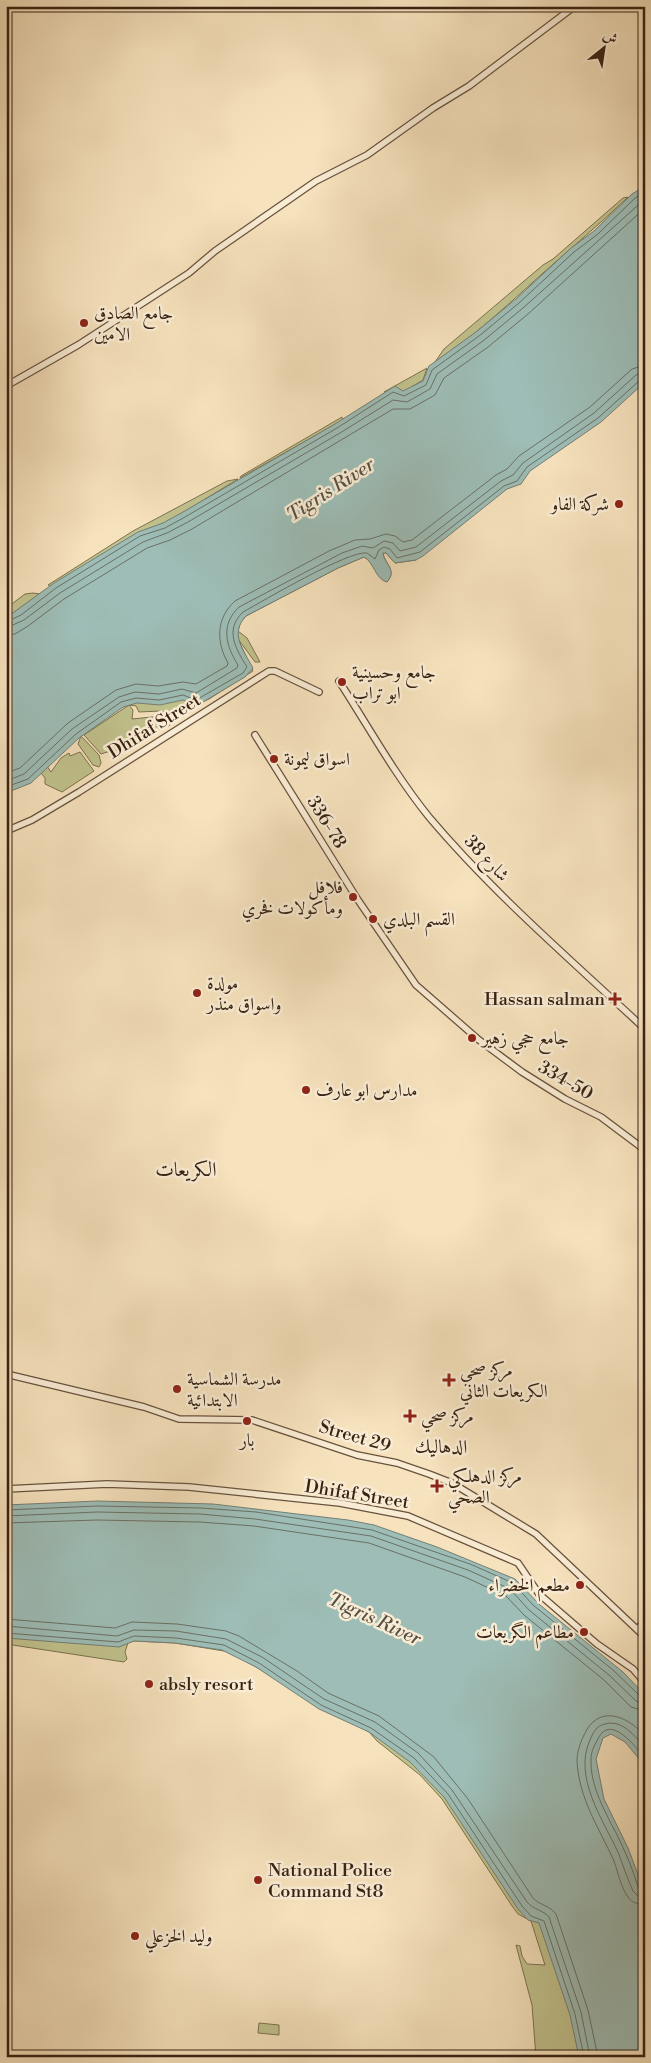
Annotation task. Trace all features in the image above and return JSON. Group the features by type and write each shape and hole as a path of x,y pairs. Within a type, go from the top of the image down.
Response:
{"street":[{"path":"6,386 78,345 189,274 215,251 316,181 367,155 433,108 469,86 575,6"},
{"name":"Dhifaf Street","path":"6,831 32,820 79,792 268,671 274,671 318,692"},
{"name":"شارع 38","path":"339,681 400,776 428,815 451,842 517,911 645,1029"},
{"name":"336-78","path":"255,735 374,924"},
{"name":"334-50","path":"374,924 416,985 460,1024 522,1072 565,1099 601,1117 645,1150"},
{"name":"Street 29","path":"6,1374 144,1408 179,1419 252,1420 357,1455 397,1463 430,1474 452,1484 536,1534 638,1628 645,1637"},
{"name":"Dhifaf Street","path":"6,1489 108,1484 196,1487 340,1503 408,1516 518,1563 539,1594 597,1644 633,1670 645,1683"},
{"path":"638,1628 645,1622"}],"green space":[{"path":"628,197 490,320 435,362 444,349 623,198"},
{"path":"427,368 423,380 403,392 384,392"},
{"path":"342,417 343,420 240,478 241,476"},
{"path":"238,479 169,521 119,546 53,586 48,585 133,531 227,481"},
{"path":"408,550 416,560 395,563 386,553 383,553 391,570 390,578 387,582 380,577 370,562 364,557 338,568 246,616 240,623 238,631 247,638 260,662 255,662 238,639 253,671 209,699 174,715 161,711 139,712 136,706 129,705 183,659 335,555"},
{"path":"25,594 40,594 6,618 6,613 11,610 9,606"},
{"path":"129,705 133,710 132,719 162,716 173,721 169,726 151,733 140,742 130,743 115,754 107,752 101,754 84,735"},
{"path":"81,736 99,755 101,763 99,767 93,765 78,744"},
{"path":"80,752 94,771 62,792 45,784 45,778 41,773 47,766 51,772 61,758 69,753 70,756"},
{"path":"6,1633 223,1645 374,1725 437,1786 533,1906 567,1990 579,2057 536,2057 532,2005 516,1945 520,1946 522,1956 527,1964 545,1965 531,1921 518,1914 512,1906 442,1799 420,1775 377,1741 369,1732 230,1652 175,1643 134,1641 128,1643 125,1652 127,1659 124,1662 6,1644"},
{"path":"259,2023 279,2025 279,2035 258,2033"}],"water":[{"name":"Tigris River","path":"645,186 645,382 601,422 530,471 521,484 507,489 423,556 416,560 395,563 386,553 383,553 391,570 390,578 387,582 380,578 364,557 338,568 246,616 241,623 238,636 242,649 253,668 245,677 198,705 183,700 160,705 137,703 123,707 79,738 31,783 6,793 6,618 54,583 138,532 163,523 183,512 335,424 395,386 403,391 423,381 429,366 476,332 516,299 571,248 594,231 632,194"},
{"name":"Tigris River","path":"97,1501 213,1504 348,1520 374,1525 437,1547 515,1579 540,1605 623,1672 645,1695 645,1766 625,1742 611,1734 603,1738 596,1759 604,1799 628,1848 645,1893 645,2057 579,2057 570,2015 539,1923 528,1920 518,1909 444,1797 410,1762 369,1732 319,1709 256,1667 222,1650 175,1643 134,1641 119,1647 6,1638 6,1505"}],"place":[{"name":"جامع الصادق الامين","path":"84,323"},
{"name":"شركة الفاو","path":"619,504"},
{"name":"جامع وحسينية ابو تراب","path":"342,682"},
{"name":"اسواق ليمونة","path":"274,759"},
{"name":"فلافل ومأكولات فخري","path":"353,897"},
{"name":"القسم البلدي","path":"373,919"},
{"name":"مولدة واسواق منذر","path":"197,993"},
{"name":"Hassan salman","path":"615,999"},
{"name":"جامع حجي زهير","path":"472,1038"},
{"name":"مدارس ابو عارف","path":"306,1090"},
{"name":"مركز صحي الكريعات الثاني","path":"449,1380"},
{"name":"مدرسة الشماسية الابتدائية","path":"177,1389"},
{"name":"مركز صحي","path":"410,1416"},
{"name":"بار","path":"247,1421"},
{"name":"مركز الدهلكي الصحي","path":"437,1486"},
{"name":"مطعم الخضراء","path":"580,1585"},
{"name":"مطاعم الگريعات","path":"584,1632"},
{"name":"absly resort","path":"149,1684"},
{"name":"National Police Command St8","path":"258,1880"},
{"name":"وليد الخزعلي","path":"135,1936"}],"district":[{"name":"الكريعات","path":"186,1169"},
{"name":"الدهاليك","path":"441,1446"}]}
